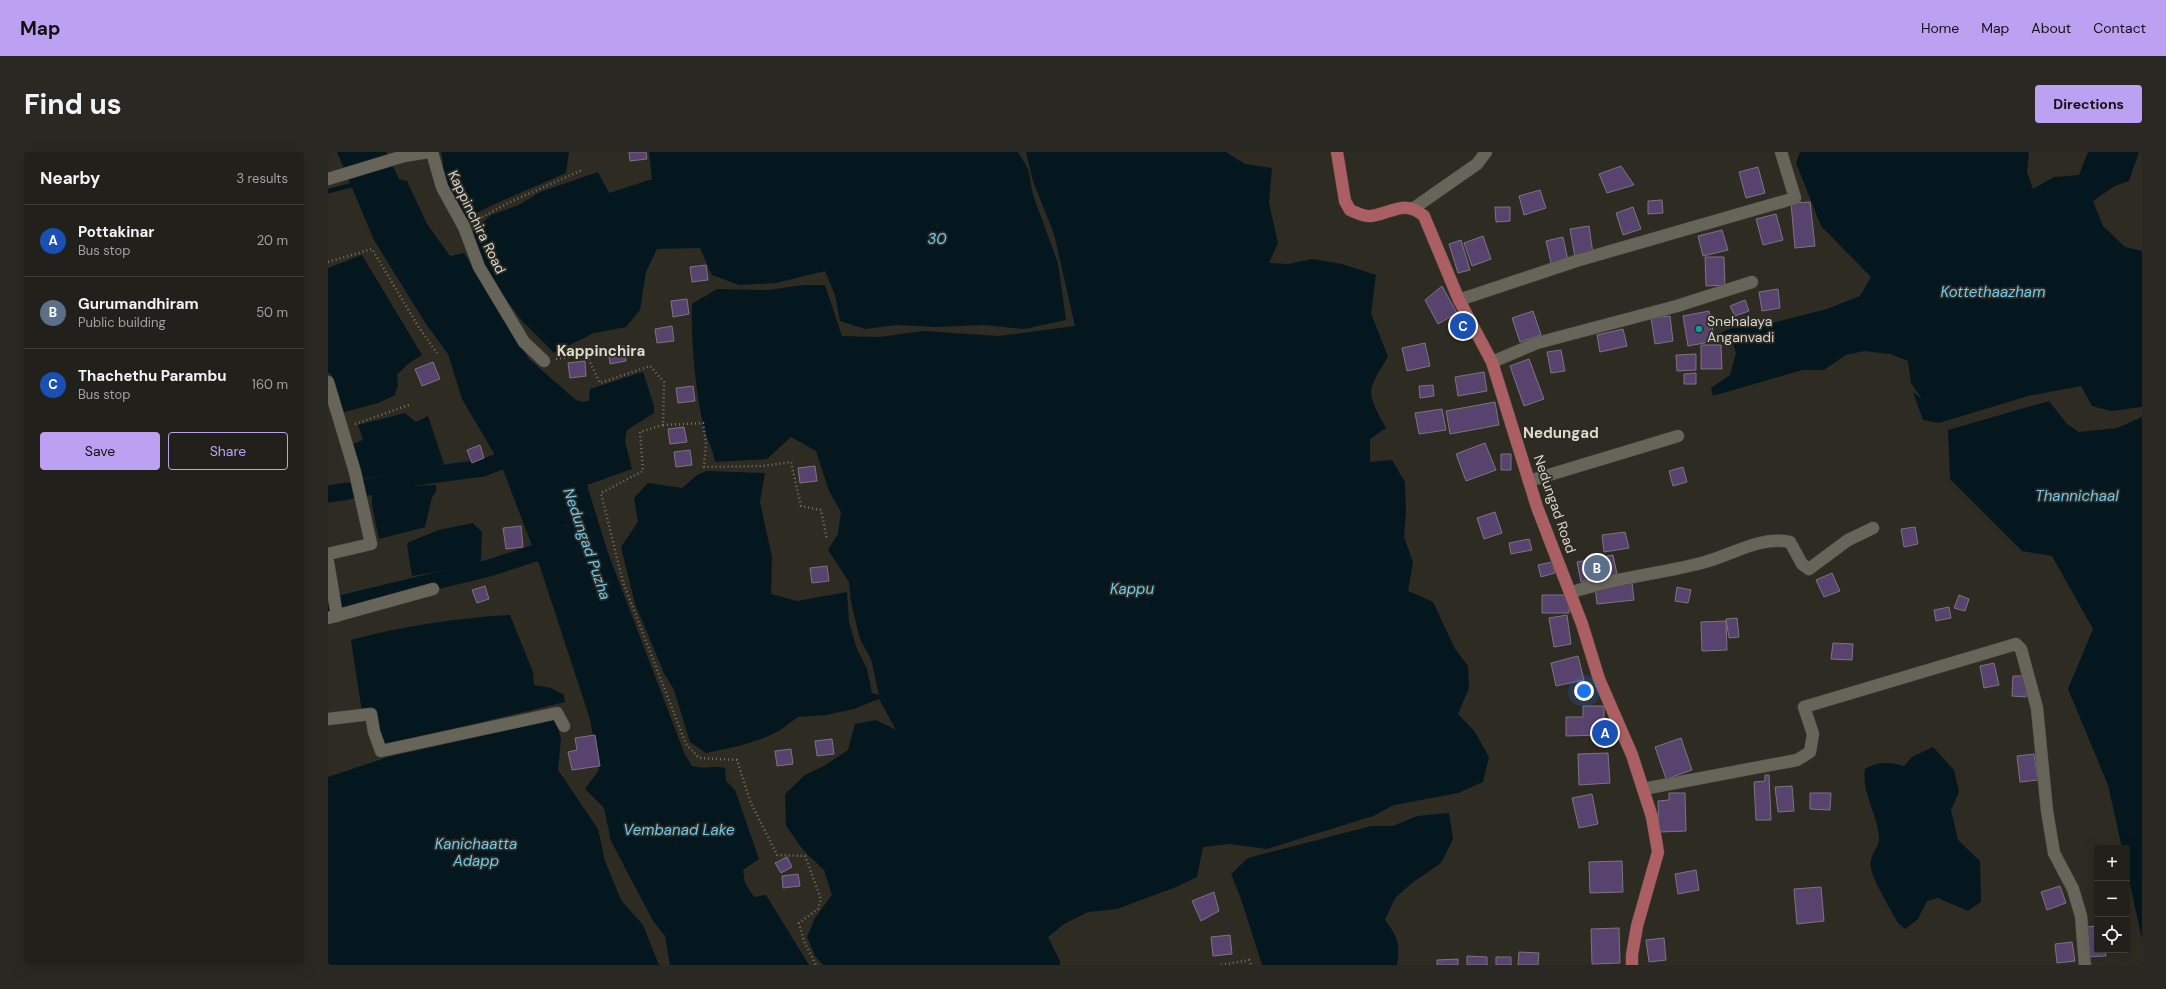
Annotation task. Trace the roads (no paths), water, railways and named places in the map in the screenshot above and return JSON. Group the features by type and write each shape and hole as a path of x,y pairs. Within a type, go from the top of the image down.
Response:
{"main road":[{"path":"1337,152 1345,201 1350,210 1370,216 1404,207 1414,208"},
{"name":"Nedungad Road","path":"1414,208 1424,216 1459,300 1492,362 1529,481 1571,592 1599,679 1632,755 1652,817 1658,852 1637,926 1632,955 1632,965"}],"street":[{"path":"333,178 404,156 428,152"},
{"name":"Kappinchira Road","path":"432,152 442,187 464,227 479,267 499,297 524,342 544,361"},
{"path":"1414,208 1477,164 1486,152"},
{"path":"1459,300 1576,261 1795,198 1782,152"},
{"path":"1492,362 1537,343 1677,306 1752,282"},
{"path":"328,382 355,472 371,544 328,554"},
{"path":"1529,481 1678,436"},
{"path":"1571,592 1618,580 1648,576 1707,562 1759,542 1779,540 1790,542 1802,564 1809,569 1848,540 1873,528"},
{"path":"328,562 335,597 333,617 432,589"},
{"path":"1643,789 1797,760 1810,752 1813,734 1804,707 1845,697 2011,645 2018,646 2037,708 2047,811 2054,853 2073,889 2081,916 2084,965"},
{"path":"328,719 371,714 374,732 381,751 557,713 564,726"}],"water":[{"name":"Vembanad Lake","path":"337,152 386,152 399,179 407,181 427,224 450,256 464,253 529,359 576,400 582,402 589,401 590,389 643,372 654,406 654,413 627,430 625,441 632,469 587,485 607,550 685,755 692,766 701,768 725,768 726,781 735,790 759,859 743,870 745,883 754,897 766,895 809,965 670,965 665,936 653,921 611,841 604,808 585,789 599,770 590,719 539,564 502,467 462,399 448,354 426,324 374,240"},
{"path":"441,152 569,152 566,173 503,200 466,219 446,183 443,174"},
{"name":"30","path":"649,152 1018,152 1028,169 1033,195 1058,263 1066,320 1024,329 985,325 935,327 897,325 865,329 840,321 835,295 825,271 776,283 739,285 712,275 700,248 657,249 646,272 640,310 626,327 594,333 554,353 523,322 491,280 470,234 491,215 519,205 540,192 598,172 609,193 652,179"},
{"name":"Kappu","path":"1026,152 1226,152 1245,164 1272,168 1269,203 1278,243 1269,263 1288,264 1312,259 1342,264 1376,275 1371,313 1388,357 1372,385 1371,392 1375,407 1386,428 1370,439 1370,462 1392,460 1405,482 1406,513 1404,537 1413,562 1408,591 1433,602 1455,649 1468,666 1469,688 1458,714 1475,732 1489,757 1483,782 1458,793 1394,805 1373,816 1267,849 1229,844 1203,847 1197,877 1176,887 1117,909 1088,912 1064,924 1048,937 1060,961 1060,965 823,965 815,956 807,937 815,918 832,895 824,870 804,851 786,826 785,794 805,775 824,766 848,750 855,724 876,720 896,730 879,699 854,709 826,715 798,717 779,731 764,738 739,746 706,753 690,742 674,690 664,673 635,604 621,547 638,522 634,498 648,483 682,488 697,475 707,471 765,473 760,502 772,557 771,594 797,601 847,592 849,622 857,649 867,669 872,693 879,695 871,659 860,639 851,602 849,582 828,550 838,534 841,512 829,491 816,451 791,437 767,459 715,462 703,424 698,394 693,349 692,304 717,289 768,290 804,285 825,285 842,336 879,337 922,331 999,336 1075,326 1054,234 1033,181"},
{"name":"Kottethaazham","path":"1800,152 2029,152 2027,172 2033,189 2054,177 2079,175 2088,152 2139,152 2129,181 2115,186 2093,201 2103,226 2125,247 2142,251 2142,407 2111,411 2092,406 2081,386 2028,396 1939,423 1923,420 1913,392 1922,399 1911,383 1908,361 1890,354 1864,351 1846,355 1824,370 1802,370 1713,396 1711,388 1730,375 1736,353 1731,337 1718,334 1732,328 1772,323 1827,309 1860,296 1871,277 1821,226 1796,163"},
{"path":"362,255 422,355 409,363 397,375 398,385 395,395 378,403 341,413 332,376 328,372 328,268"},
{"name":"Thannichaal","path":"2049,401 2067,424 2079,432 2117,428 2142,417 2142,939 2130,885 2130,845 2121,845 2108,785 2068,689 2093,629 2052,556 2022,551 1950,479 1948,430"},
{"path":"405,413 416,422 428,416 444,464 356,480 348,446 363,440 358,425"},
{"path":"436,485 436,492 432,497 425,527 379,539 372,506 372,492 412,486"},
{"path":"473,523 482,532 481,559 479,564 412,576 407,545 409,542 439,530"},
{"path":"510,615 533,672 534,685 551,688 564,695 565,702 384,746 362,712 351,640 430,623"},
{"name":"Kanichaatta Adapp","path":"556,719 561,740 558,770 598,829 605,861 621,900 643,925 659,965 328,965 328,777 388,757"},
{"path":"1933,747 1954,770 1959,792 1951,810 1958,840 1980,861 1981,902 1968,911 1938,898 1927,901 1918,919 1905,929 1898,923 1872,874 1871,860 1878,844 1879,837 1878,828 1865,786 1865,769 1880,763 1904,766 1912,757"},
{"path":"1449,813 1453,839 1441,863 1412,883 1395,898 1385,920 1397,941 1397,965 1262,965 1240,896 1231,874 1248,858 1371,826 1393,826 1417,816"}],"waterway":[{"path":"328,191 357,184"},
{"path":"354,490 415,477 483,468 521,453"},
{"path":"328,494 348,491"},
{"path":"328,607 489,568 557,546"}],"place":[{"name":"Thachethu Parambu","path":"1463,326"},
{"name":"Snehalaya Anganvadi","path":"1699,329"},
{"name":"Gurumandhiram","path":"1597,568"},
{"name":"Pottakinar","path":"1605,733"}],"district":[{"name":"Kappinchira","path":"601,351"},
{"name":"Nedungad","path":"1561,433"}],"water label":[{"name":"Nedungad Puzha","path":"587,544"}]}
